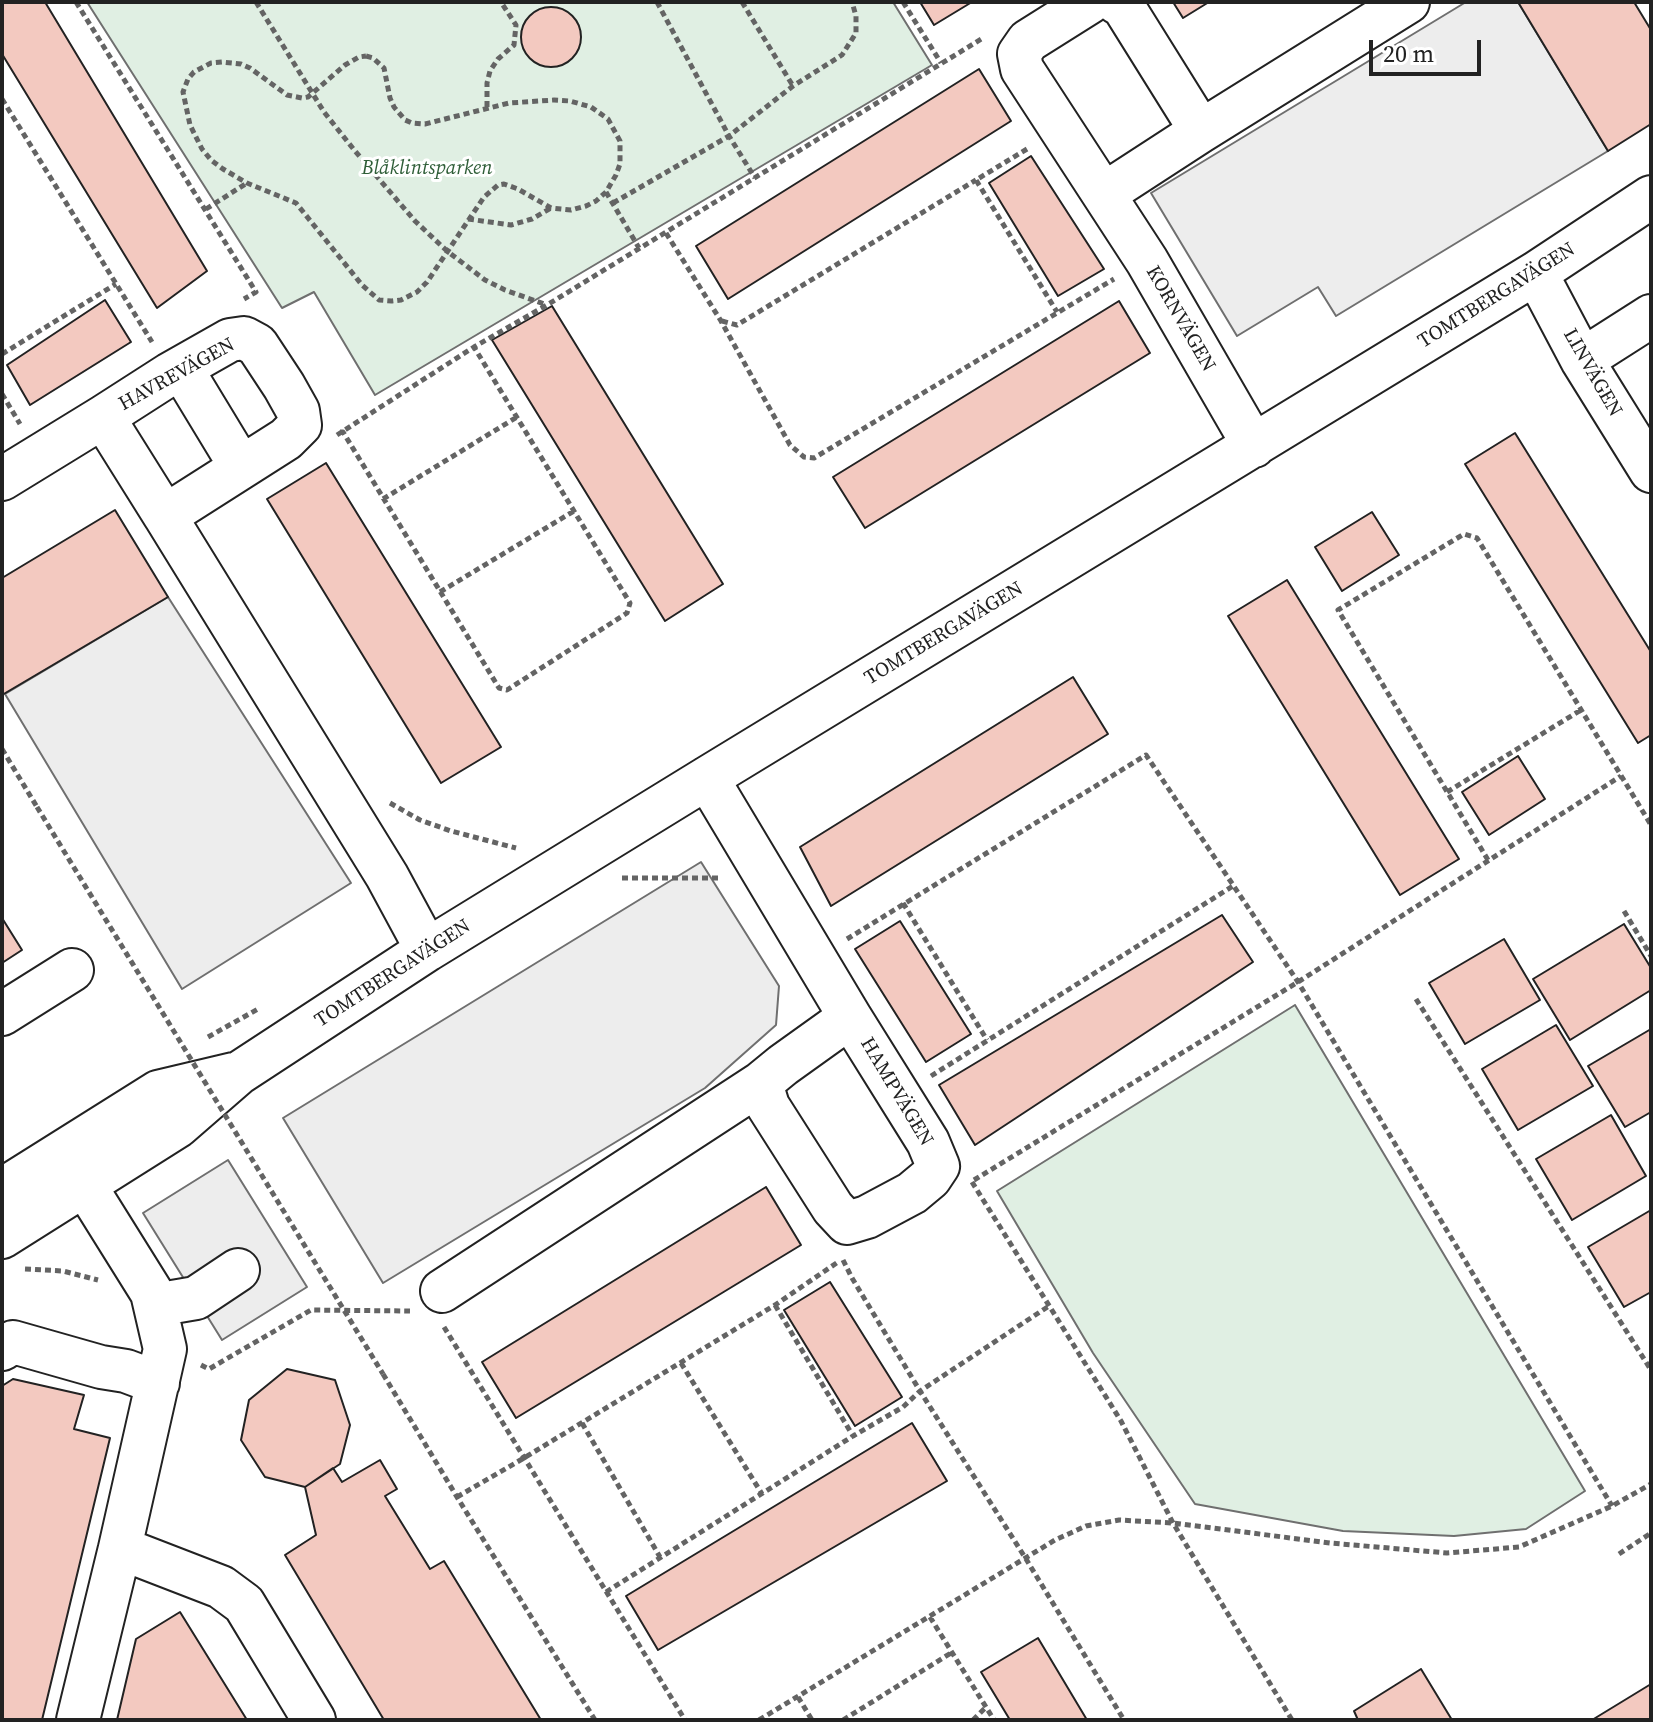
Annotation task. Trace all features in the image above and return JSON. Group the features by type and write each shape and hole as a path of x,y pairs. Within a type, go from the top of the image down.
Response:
{"street":[{"name":"KORNVÄGEN","path":"1090,2 1028,41 1019,54 1022,69 1147,261 1254,446"},
{"path":"1116,2 1123,6 1201,131"},
{"path":"1104,194 1408,2"},
{"name":"TOMTBERGAVÄGEN","path":"2,1190 74,1169 178,1126 239,1073 427,950 1536,273 1651,197"},
{"name":"LINVÄGEN","path":"1536,273 1582,360 1651,471"},
{"path":"1582,360 1651,316"},
{"name":"HAVREVÄGEN","path":"314,433 257,345 244,338 230,340 103,417 387,876 427,950"},
{"path":"176,371 241,467"},
{"path":"2,479 103,417"},
{"path":"165,516 286,439 314,433"},
{"name":"HAMPVÄGEN","path":"707,778 921,1131 955,1174 930,1178 912,1193 867,1217 844,1241"},
{"path":"2,1014 72,970"},
{"name":"HAMPVÄGEN","path":"436,1298 761,1083 850,1017"},
{"path":"761,1083 768,1106 833,1208 844,1241"},
{"path":"74,1169 152,1293 161,1366 78,1720"},
{"name":"TOMTBERGAVÄGEN","path":"10,1253 74,1169"},
{"path":"155,1305 196,1298 238,1270"},
{"path":"2,1349 13,1342 126,1371 161,1366"},
{"path":"120,1548 221,1587 244,1604 314,1720"}],"path":[{"path":"76,2 256,292 244,299"},
{"path":"256,2 313,95 355,151 415,221 485,280 547,305"},
{"path":"487,107 490,71 514,45 516,25 501,2"},
{"path":"657,2 755,178"},
{"path":"742,2 793,86"},
{"path":"613,203 729,136 793,86 842,55 856,33 852,2"},
{"path":"903,2 941,63"},
{"path":"314,433 343,432 474,347 995,31"},
{"path":"366,56 384,68 394,107 405,120 412,123 425,124 487,107 554,100 582,104 600,112 608,119 620,141 620,164 616,175 606,192 579,209 551,208 518,189 498,185 488,192 468,219 427,282 417,292 392,301 379,300 362,285 296,203 247,183 211,160 190,125 184,86 194,72 211,63 231,62 250,68 287,95 302,98 313,95 345,65 366,56"},
{"path":"2,99 116,284 176,371"},
{"path":"721,321 737,325 1028,148"},
{"path":"976,180 1057,312"},
{"path":"206,209 247,183"},
{"path":"606,192 639,248"},
{"path":"468,219 511,225 532,219 551,208"},
{"path":"666,233 721,321 790,445 804,457 814,458 1147,261"},
{"path":"2,354 116,284"},
{"path":"343,432 499,688 507,690 627,613 630,603 474,347"},
{"path":"383,499 517,417"},
{"path":"314,433 343,432"},
{"path":"440,592 574,511"},
{"path":"1488,860 1338,610 1464,534 1477,538 1651,825"},
{"path":"1447,792 1581,710"},
{"path":"2,749 595,1720"},
{"path":"839,944 1146,755 1298,982 1612,1506"},
{"path":"1292,1720 1173,1523 1121,1421 1049,1306 955,1174 1298,982 1621,776"},
{"path":"381,798 420,820 524,850 512,857"},
{"path":"618,878 729,878"},
{"path":"923,1081 1233,886"},
{"path":"903,903 987,1040"},
{"path":"1624,911 1651,956"},
{"path":"1416,999 1651,1370"},
{"path":"457,1497 775,1305 844,1241"},
{"path":"844,1241 852,1278 1124,1720"},
{"path":"10,1253 110,1283"},
{"path":"161,1366 209,1369 311,1310 409,1311 436,1298 524,1458 685,1720"},
{"path":"775,1305 853,1436"},
{"path":"606,1592 903,1407 920,1391 1049,1306"},
{"path":"681,1363 762,1494"},
{"path":"582,1423 660,1557"},
{"path":"759,1720 1055,1540 1086,1526 1119,1520 1173,1523 1330,1543 1447,1553 1519,1547 1612,1506 1651,1484"},
{"path":"1619,1554 1651,1533"},
{"path":"930,1617 994,1720"},
{"path":"843,1720 951,1653"},
{"path":"798,1697 812,1720"},
{"path":"973,1720 986,1707"}],"green space":[{"name":"Blåklintsparken","path":"87,2 893,2 932,65 375,395 314,292 282,308"},
{"path":"1295,1005 1585,1491 1526,1529 1454,1536 1343,1531 1195,1504 1093,1353 997,1191"}],"shaded area":[{"path":"1466,2 1518,2 1608,151 1336,316 1318,287 1237,336 1151,193"},
{"path":"168,597 351,883 182,989 5,694"},
{"path":"701,862 779,986 776,1025 705,1088 383,1283 283,1118"},
{"path":"228,1160 307,1287 222,1340 143,1213"}],"building":[{"path":"3,2 45,2 207,271 157,308 2,54"},
{"path":"920,2 972,2 934,25"},
{"path":"1173,2 1209,2 1183,18"},
{"path":"1518,2 1634,2 1651,30 1651,124 1608,151"},
{"path":"551,7 562,9 572,16 579,26 579,48 572,58 562,65 551,67 540,65 530,58 523,48 521,37 523,26 530,16 540,9"},
{"path":"979,69 1011,121 728,299 696,246"},
{"path":"1031,156 1104,269 1058,296 989,183"},
{"path":"105,300 131,342 30,405 7,365"},
{"path":"1119,301 1150,353 865,528 833,477"},
{"path":"552,306 723,584 665,621 492,340"},
{"path":"1515,433 1651,652 1651,735 1638,743 1465,464"},
{"path":"326,463 501,747 441,783 267,499"},
{"path":"115,510 168,597 2,695 2,578"},
{"path":"1372,512 1399,555 1342,591 1315,547"},
{"path":"1287,580 1459,859 1400,895 1228,616"},
{"path":"1073,677 1108,734 831,906 800,847"},
{"path":"1518,756 1545,799 1489,835 1462,792"},
{"path":"1222,915 1253,962 975,1145 939,1085"},
{"path":"2,918 22,950 2,963"},
{"path":"900,921 971,1034 926,1062 855,949"},
{"path":"1624,924 1651,968 1651,990 1570,1040 1533,979"},
{"path":"1504,939 1540,1000 1465,1044 1429,983"},
{"path":"1556,1025 1593,1086 1518,1130 1482,1069"},
{"path":"1651,1029 1651,1112 1625,1127 1588,1066"},
{"path":"1611,1115 1646,1176 1572,1220 1536,1159"},
{"path":"766,1187 801,1245 516,1418 482,1362"},
{"path":"1651,1210 1651,1292 1624,1307 1588,1247"},
{"path":"830,1282 902,1397 855,1426 784,1310"},
{"path":"287,1369 335,1380 350,1425 340,1464 305,1487 265,1477 241,1440 249,1400"},
{"path":"13,1379 84,1395 74,1429 110,1438 42,1720 2,1720 2,1386"},
{"path":"912,1423 947,1481 658,1650 626,1596"},
{"path":"380,1460 397,1489 385,1496 430,1569 444,1561 541,1720 384,1720 285,1555 316,1535 305,1487 333,1468 342,1482"},
{"path":"180,1612 247,1720 117,1720 136,1639"},
{"path":"1038,1638 1087,1720 1010,1720 981,1672"},
{"path":"1421,1669 1452,1720 1358,1720 1354,1711"},
{"path":"1651,1684 1651,1720 1592,1720"}]}
